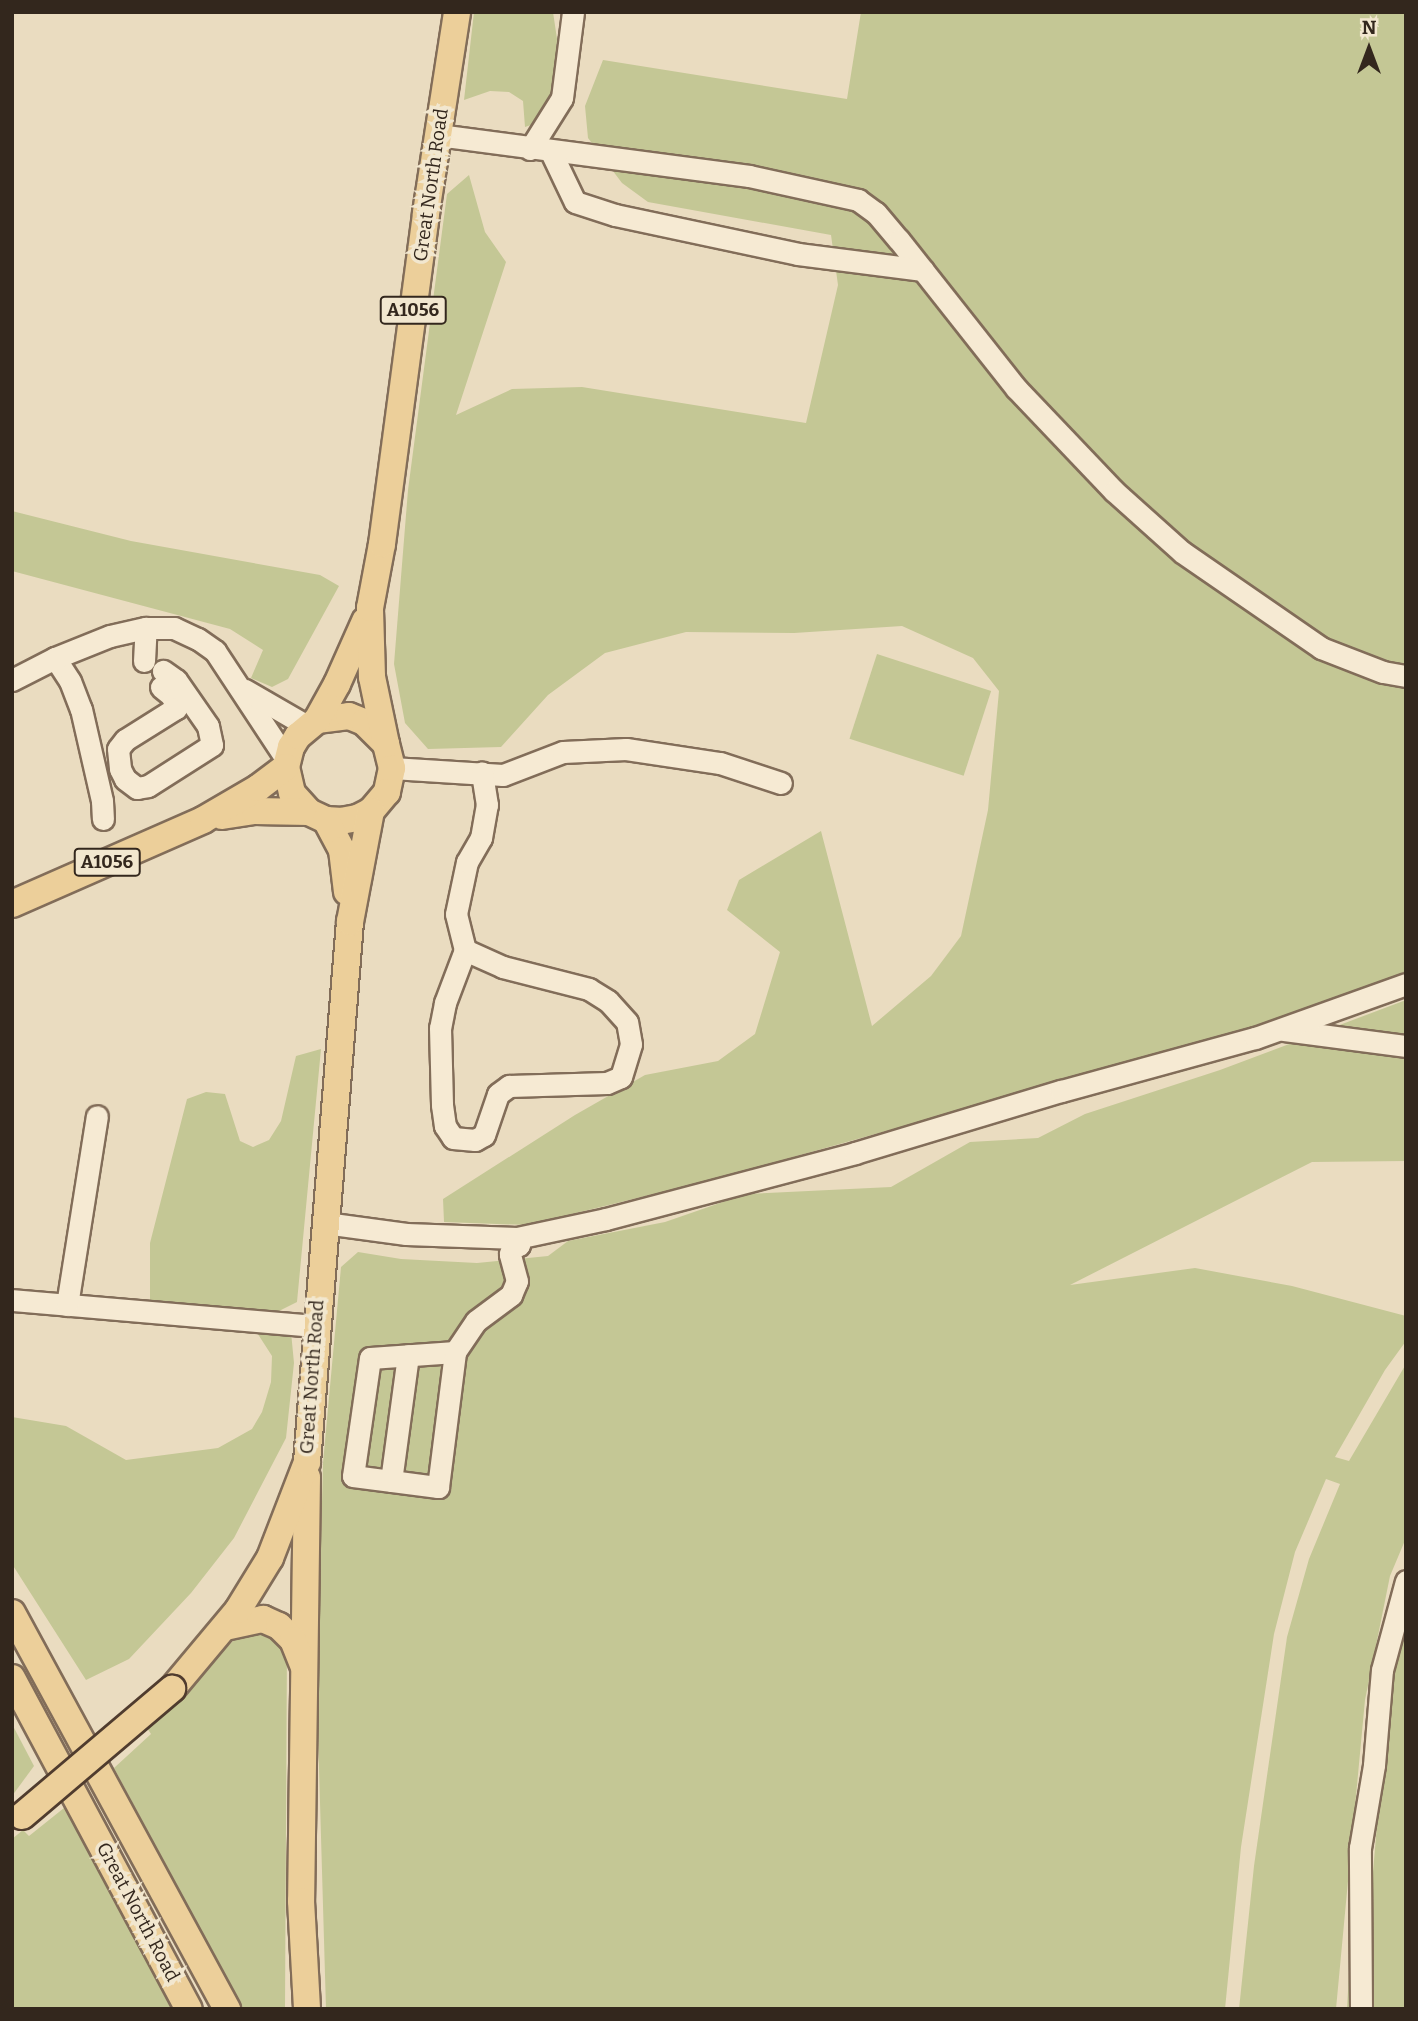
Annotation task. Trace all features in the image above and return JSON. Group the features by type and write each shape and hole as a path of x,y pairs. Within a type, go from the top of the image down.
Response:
{"main road":[{"name":"Great North Road","path":"370,608 382,544 457,12"},
{"name":"A1056","path":"312,723 337,684 370,608"},
{"name":"A1056","path":"370,608 372,677 389,756"},
{"path":"349,716 364,722 389,756 387,792 371,811 342,821 318,816 292,793 287,764 291,747 312,723 349,716"},
{"name":"A1056","path":"12,904 203,820 250,794 287,764"},
{"name":"A1056","path":"203,820 256,811 318,816"},
{"name":"Great North Road","path":"17,1821 172,1689 225,1627 270,1558 307,1462 350,922 371,811"},
{"name":"Great North Road","path":"318,816 342,850 350,922"},
{"path":"307,1462 301,1901 307,2009"},
{"name":"Great North Road","path":"12,1613 227,2009"},
{"path":"225,1627 263,1619 279,1626 293,1640 306,1672"},
{"name":"Great North Road","path":"12,1678 189,2009"}],"street":[{"path":"540,150 562,98 573,12"},
{"path":"438,135 540,150 665,163 835,193 858,200 876,214 1016,388 1114,491 1182,552 1321,648 1383,672 1406,676"},
{"path":"540,150 575,202 615,215 798,254 923,270"},
{"path":"144,661 145,628"},
{"path":"12,680 55,657 110,636 145,628 174,628 198,639 215,651 287,764"},
{"path":"55,657 70,681 81,709 102,801 103,819"},
{"path":"162,679 176,680 208,726 212,745 148,786 137,788 125,779 120,769 118,749 125,740 175,710 172,696 162,679"},
{"path":"238,685 312,723"},
{"path":"389,756 503,775 563,752 626,749 720,763 781,783"},
{"path":"465,950 503,967 589,989 608,1002 627,1022 631,1044 621,1077 607,1083 509,1086 498,1094 484,1135 475,1140 453,1138 445,1126 440,1028 445,1003 465,950 456,914 467,862 481,838 487,805 482,772"},
{"path":"325,1223 406,1234 517,1238 606,1219 855,1153 1279,1030 1406,984"},
{"path":"1279,1030 1406,1046"},
{"path":"67,1305 97,1116"},
{"path":"454,1352 370,1358 353,1476 438,1487 454,1352 476,1321 511,1295 517,1281 510,1254 512,1247 519,1245 517,1238"},
{"path":"12,1300 316,1326"},
{"path":"391,1481 408,1355"},
{"path":"1361,2009 1360,1848 1374,1765 1382,1670 1406,1581"}],"green space":[{"path":"474,12 553,12 557,39 554,90 537,123 525,127 523,101 509,92 490,91 464,100"},
{"path":"861,12 1406,12 1406,972 1257,1027 715,1179 527,1225 444,1222 443,1199 575,1115 645,1075 718,1061 755,1034 780,952 727,910 739,880 821,831 872,1026 931,976 961,936 988,810 999,691 973,658 902,626 794,633 686,632 605,653 548,695 501,747 428,749 405,723 394,664 408,490 447,194 469,175 485,232 506,262 456,415 512,389 582,387 806,423 838,285 831,235 648,202 622,183 588,138 585,106 603,60 847,99"},
{"path":"12,511 131,541 320,575 339,586 288,679 272,687 251,678 263,650 230,629 12,571"},
{"path":"877,654 991,691 964,776 849,739"},
{"path":"1406,1000 1406,1161 1312,1162 1070,1285 1195,1268 1292,1286 1406,1316 1406,1341 1385,1370 1335,1457 1349,1461 1406,1364 1406,1538 1390,1576 1365,1700 1336,2009 1239,2009 1254,1866 1287,1637 1309,1559 1340,1484 1326,1479 1295,1552 1274,1634 1241,1847 1225,2009 326,2009 317,1699 323,1463 341,1267 358,1252 401,1259 477,1263 548,1256 568,1241 665,1222 746,1194 891,1187 970,1142 1038,1138 1085,1114 1220,1070"},
{"path":"321,1049 297,1302 279,1311 150,1302 150,1243 187,1099 206,1092 225,1094 240,1141 253,1147 269,1140 281,1121 296,1056"},
{"path":"254,1328 291,1332 294,1363 286,1438 234,1538 191,1593 129,1659 86,1680 12,1564 12,1417 66,1426 126,1460 218,1448 252,1429 262,1412 271,1382 272,1356"},
{"path":"1406,1623 1406,2009 1347,2009 1353,1899 1372,1884 1390,1671"},
{"path":"251,1631 268,1632 287,1644 285,2009 242,2009 114,1768 151,1734 147,1728 237,1637"},
{"path":"12,1724 34,1766 12,1796"},
{"path":"69,1804 174,2009 12,2009 12,1839 23,1830 29,1836"}]}
